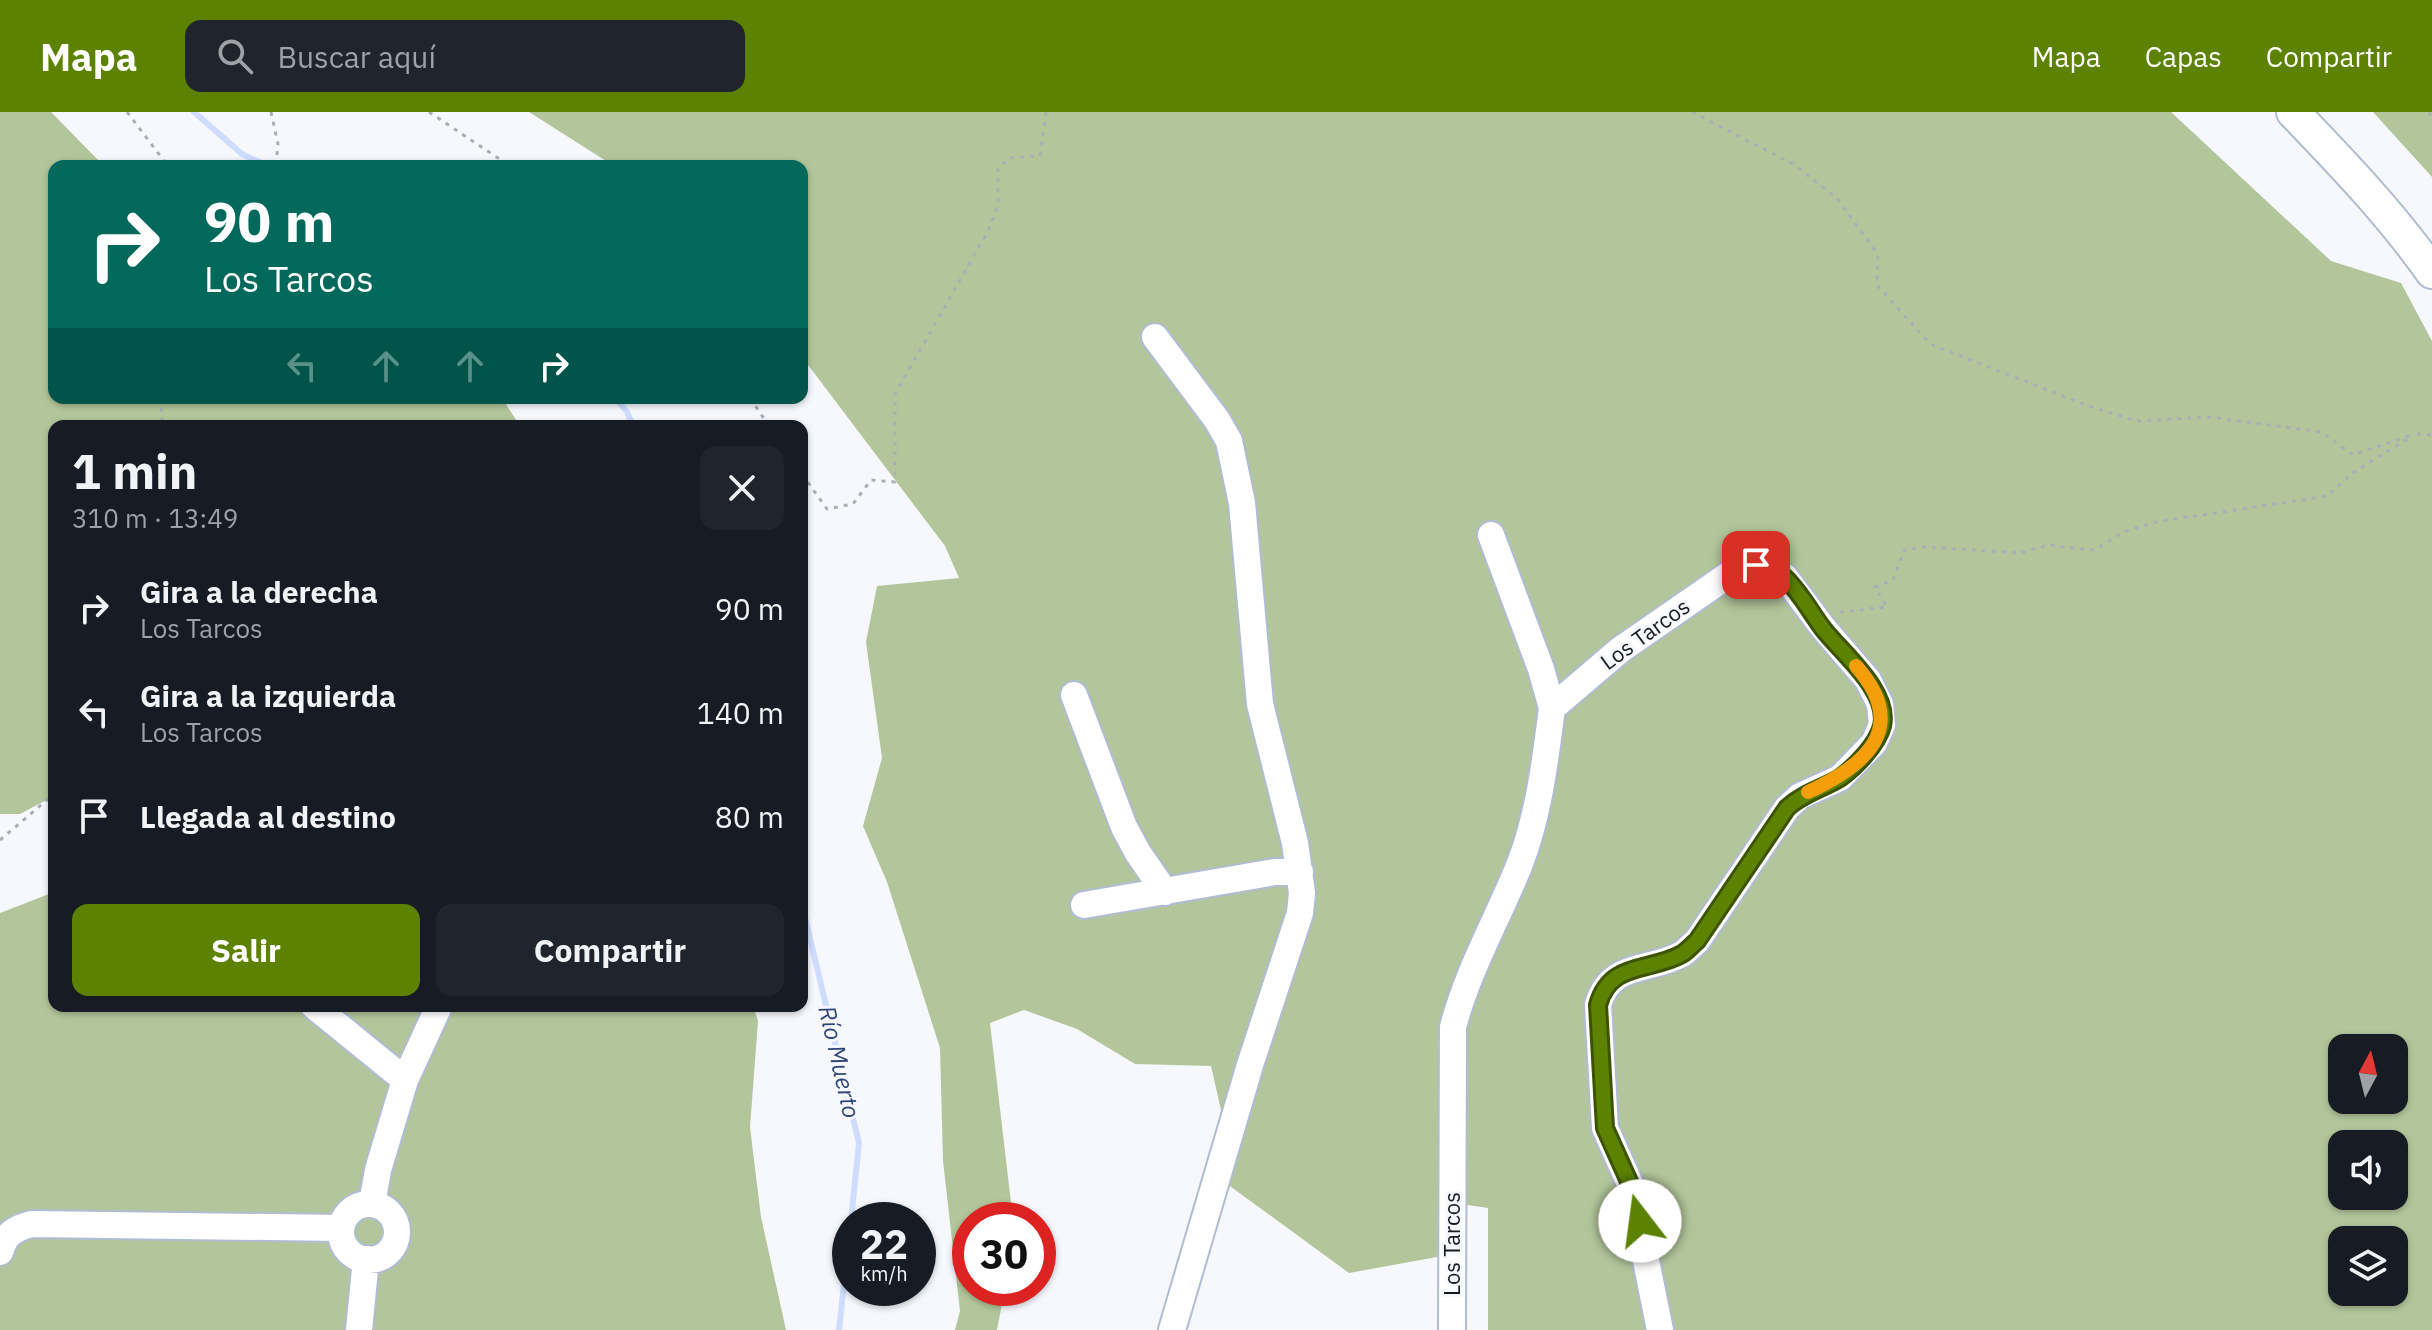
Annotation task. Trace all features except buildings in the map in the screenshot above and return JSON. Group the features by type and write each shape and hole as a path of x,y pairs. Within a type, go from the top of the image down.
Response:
{"main road":[{"path":"2293,112 2349,170 2432,272"}],"street":[{"path":"1155,337 1229,441 1242,503 1260,704 1300,872 1300,913 1250,1065 1176,1319"},
{"path":"1491,535 1541,669 1552,708"},
{"name":"Los Tarcos","path":"1452,1330 1453,1027 1467,984 1519,866 1530,832 1543,780 1552,708 1620,650 1737,569 1756,565 1771,568 1785,577 1868,680 1880,704 1882,725 1874,743 1840,778 1800,796 1787,808 1697,941 1682,954 1612,979 1601,992 1598,1005 1605,1128 1631,1186 1660,1330"},
{"path":"1074,695 1124,827 1165,892"},
{"path":"1084,905 1275,872 1300,872"},
{"path":"321,1012 405,1080"},
{"path":"372,1204 378,1170 405,1080 436,1012"},
{"path":"372,1204 388,1211 394,1218 397,1235 388,1252 380,1258 366,1259 352,1254 345,1247 341,1228 343,1220 355,1207 372,1204"},
{"path":"0,1252 7,1236 16,1228 32,1224 341,1228"},
{"path":"359,1330 366,1259"}],"path":[{"path":"127,112 163,160"},
{"path":"271,112 278,144 277,160"},
{"path":"429,112 501,160"},
{"path":"808,482 827,509 853,504 871,480 895,482 895,394 989,229 998,205 998,169 1009,158 1040,156 1046,112"},
{"path":"1692,112 1793,164 1837,198 1878,255 1877,285 1930,344 2083,404 2137,421 2209,417 2322,432 2353,455 2415,434 2432,435"},
{"path":"2429,112 2432,117"},
{"path":"1801,597 1830,613 1887,607 1875,587 1893,580 1904,550 1922,547 2021,553 2048,545 2095,550 2123,532 2156,522 2327,496 2353,473 2415,434"},
{"path":"0,840 48,799"}],"green space":[{"path":"0,112 51,112 98,160 48,160 48,404 506,404 516,420 48,420 48,799 20,814 0,814"},
{"path":"529,112 2171,112 2331,261 2401,283 2432,341 2432,1330 1488,1330 1488,1208 1447,1202 1437,1257 1349,1273 1212,1173 1221,1110 1211,1066 1135,1064 1077,1029 1024,1010 990,1023 1011,1202 952,1202 952,1240 943,1161 940,1048 887,882 863,826 882,758 866,642 877,586 959,578 945,546 808,365 808,160 605,160"},
{"path":"2373,112 2432,112 2432,177"},
{"path":"48,894 48,1012 755,1012 758,1021 750,1127 761,1217 786,1330 0,1330 0,913"},
{"path":"959,1306 1002,1306 997,1330 955,1330"}],"waterway":[{"name":"Río Muerto","path":"194,112 242,154 255,160"},
{"name":"Río Muerto","path":"621,404 630,420"},
{"name":"Río Muerto","path":"808,930 859,1143 853,1202"},
{"name":"Río Muerto","path":"839,1330 842,1306"}],"slow traffic":[{"path":"1808,792 1840,778 1874,743 1882,725 1880,704 1868,680 1856,666"}],"route":[{"path":"1640,1221 1631,1186 1605,1128 1598,1005 1601,992 1612,979 1682,954 1697,941 1787,808 1800,796 1840,778 1874,743 1882,725 1880,704 1868,680 1785,577 1771,568 1756,565"}]}
